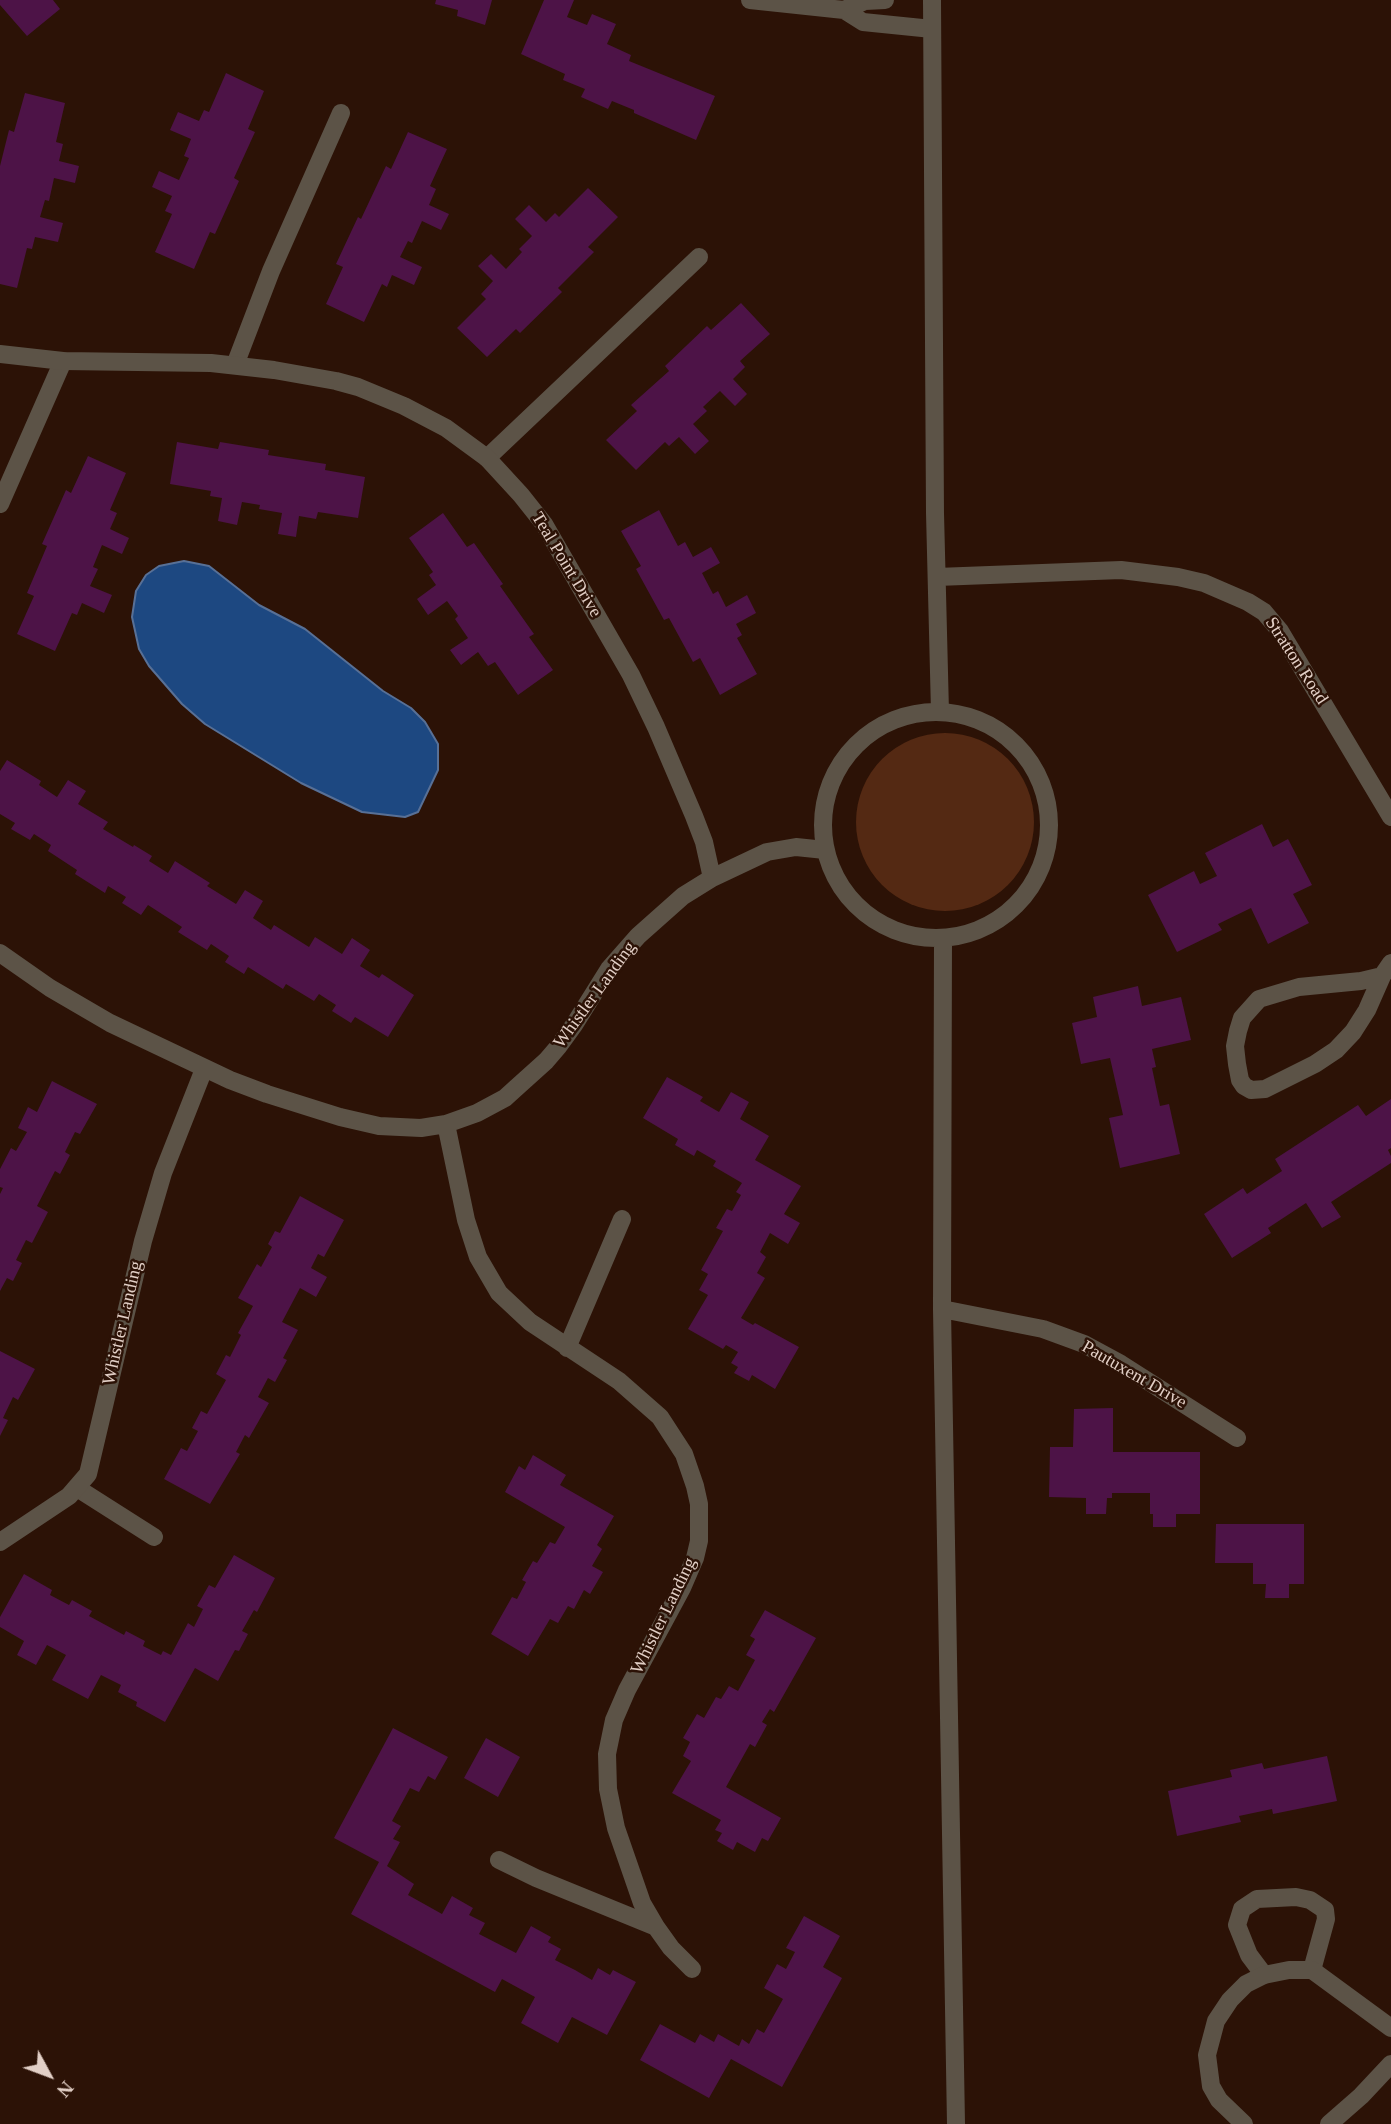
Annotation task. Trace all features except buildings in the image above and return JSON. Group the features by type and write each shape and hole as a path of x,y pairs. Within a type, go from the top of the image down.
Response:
{"street":[{"path":"750,0 844,10 863,22 932,29"},
{"path":"844,10 865,1 885,0"},
{"path":"932,0 940,712"},
{"path":"234,365 262,293 341,113"},
{"path":"487,458 699,257"},
{"name":"Teal Point Drive","path":"0,354 63,361 234,365 358,387 446,428 487,458 544,524 631,676 694,816 704,842 712,878"},
{"path":"0,504 63,361"},
{"name":"Stratton Road","path":"937,577 1121,570 1204,583 1248,602 1264,612 1280,631 1391,817"},
{"path":"940,712 977,719 1010,739 1035,769 1048,805 1048,843 1036,879 1012,909 980,930 943,939 910,936 879,924 853,903 834,875 825,850 822,823 826,796 842,762 869,734 903,716 940,712"},
{"name":"Whistler Landing","path":"0,953 50,988 110,1023 204,1069 300,1105 379,1126 421,1128 446,1124 477,1113 505,1098 546,1061 574,1025 609,969 638,936 682,896 712,878 767,852 796,847 825,850"},
{"path":"943,939 942,1309 956,2124"},
{"path":"1386,970 1367,1010 1353,1032 1336,1050 1315,1065 1265,1089 1251,1090 1244,1086 1237,1064 1238,1031 1242,1018 1259,999 1299,987 1361,981 1386,970"},
{"name":"Whistler Landing","path":"0,1542 77,1488 88,1474 131,1288 163,1173 204,1069"},
{"name":"Whistler Landing","path":"446,1124 466,1220 478,1257 499,1293 530,1322 619,1381 665,1423 684,1454 695,1486 699,1504 699,1541 695,1558 682,1588 627,1690 614,1720 607,1754 608,1790 616,1828 642,1903 671,1948 692,1969"},
{"path":"567,1348 622,1219"},
{"name":"Pautuxent Drive","path":"942,1309 1043,1329 1084,1344 1121,1364 1237,1438"},
{"path":"77,1488 154,1538"},
{"name":"Whistler Landing","path":"499,1860 656,1927"},
{"path":"1264,1975 1249,1955 1237,1925 1242,1909 1257,1899 1296,1897 1310,1900 1325,1910 1326,1919 1312,1970"},
{"path":"1244,2124 1219,2100 1212,2086 1207,2055 1212,2032 1230,2000 1246,1984 1264,1975 1289,1970 1312,1970 1391,2028"},
{"path":"1329,2124 1361,2096 1391,2064"}],"shaded area":[{"path":"945,733 979,740 1008,759 1027,788 1034,822 1027,856 1008,885 979,904 945,911 911,904 882,885 863,856 856,822 863,788 882,759 911,740"}],"water":[{"path":"184,561 209,566 259,605 305,629 383,691 411,708 425,722 438,744 438,770 418,812 405,817 362,812 301,783 205,724 182,704 149,666 139,649 132,617 136,591 146,575 159,566"}]}
